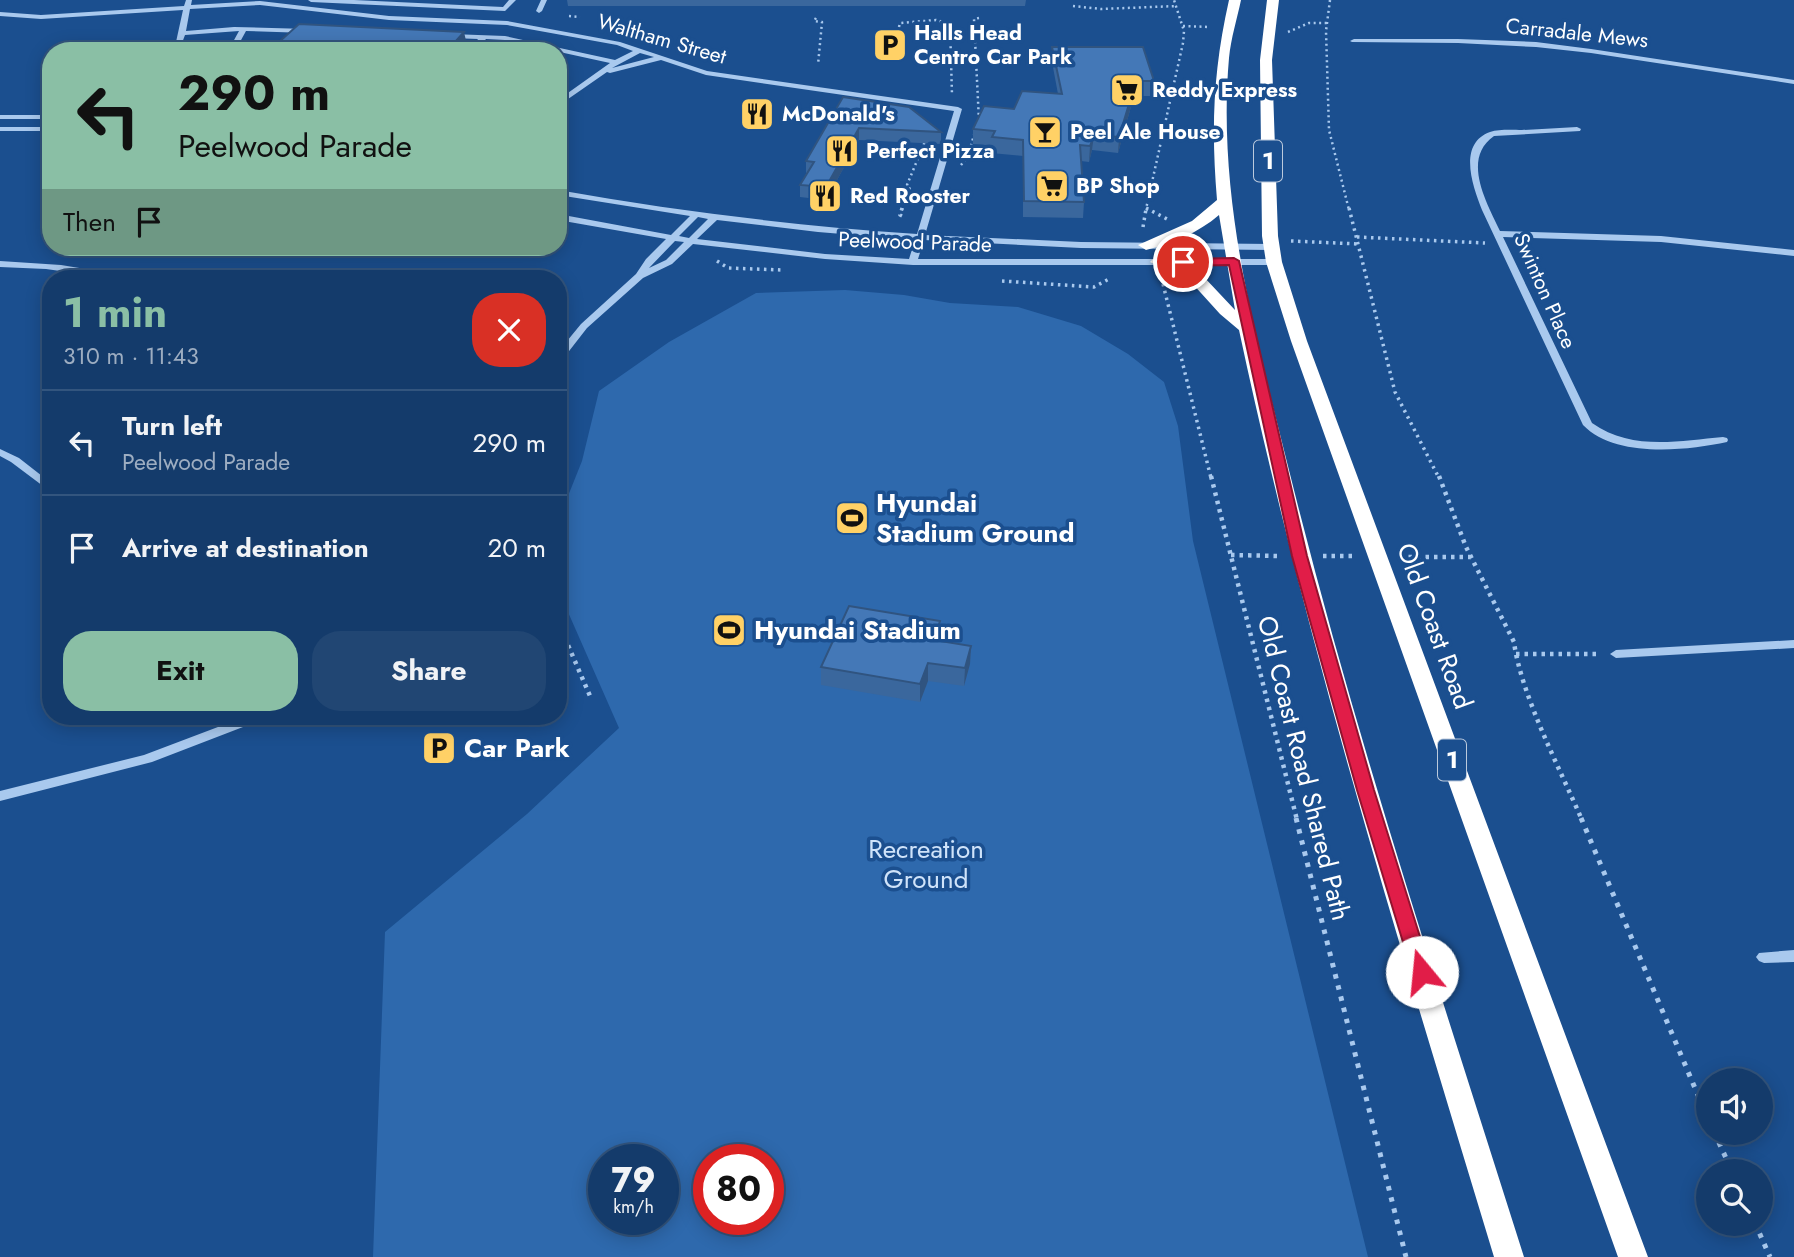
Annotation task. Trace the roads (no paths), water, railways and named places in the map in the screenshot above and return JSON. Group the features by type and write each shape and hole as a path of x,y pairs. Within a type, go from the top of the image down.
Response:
{"highway":[{"name":"1","path":"1235,0 1223,55 1220,165 1232,254 1248,329 1300,556 1358,763 1509,1257"},
{"name":"Old Coast Road","path":"1273,0 1266,60 1273,255 1298,341 1633,1257"},
{"path":"1142,240 1190,231 1207,221 1225,201"},
{"path":"1158,262 1197,279 1226,311 1248,329"}],"street":[{"path":"311,0 505,9 513,0"},
{"path":"539,11 544,0"},
{"path":"372,17 388,2"},
{"path":"179,42 189,3"},
{"name":"Waltham Street","path":"0,14 41,17 189,3 283,4 372,17 523,25 593,37 706,73 958,109 921,237"},
{"path":"183,33 244,29 311,31"},
{"path":"236,42 244,29"},
{"path":"444,36 505,38 523,42"},
{"path":"480,42 484,37"},
{"name":"Carradale Mews","path":"1354,41 1472,41 1559,46 1794,82"},
{"path":"567,98 615,62 638,51"},
{"path":"567,52 615,62"},
{"path":"600,74 660,58"},
{"path":"0,117 42,117"},
{"path":"0,129 42,129"},
{"path":"1500,239 1480,195 1474,168 1476,145 1482,138 1492,134 1577,129"},
{"name":"Peelwood Parade","path":"567,194 696,215 807,229 921,237 1142,240 1232,254 1273,255"},
{"path":"640,276 649,261 696,215"},
{"path":"567,347 584,326 640,276 670,262 715,217"},
{"name":"Peelwood Parade","path":"567,219 691,243 913,261 1158,262 1232,254 1273,255"},
{"path":"913,261 921,237"},
{"name":"Swinton Place","path":"1723,440 1632,445 1598,434 1588,425 1500,239 1661,239 1794,253"},
{"path":"0,264 88,270"},
{"path":"0,452 15,460 42,482"},
{"path":"1616,654 1794,644"},
{"path":"0,796 147,759 236,725"},
{"path":"1764,957 1794,956"}],"place":[{"name":"Halls Head Centro Car Park","path":"890,45"},
{"name":"Reddy Express","path":"1127,90"},
{"name":"McDonald's","path":"757,114"},
{"name":"Peel Ale House","path":"1045,132"},
{"name":"Perfect Pizza","path":"842,151"},
{"name":"BP Shop","path":"1052,186"},
{"name":"Red Rooster","path":"825,196"},
{"name":"Hyundai Stadium Ground","path":"852,518"},
{"name":"Hyundai Stadium","path":"729,630"},
{"name":"Car Park","path":"439,748"}],"park label":[{"name":"Recreation Ground","path":"926,864"}]}
